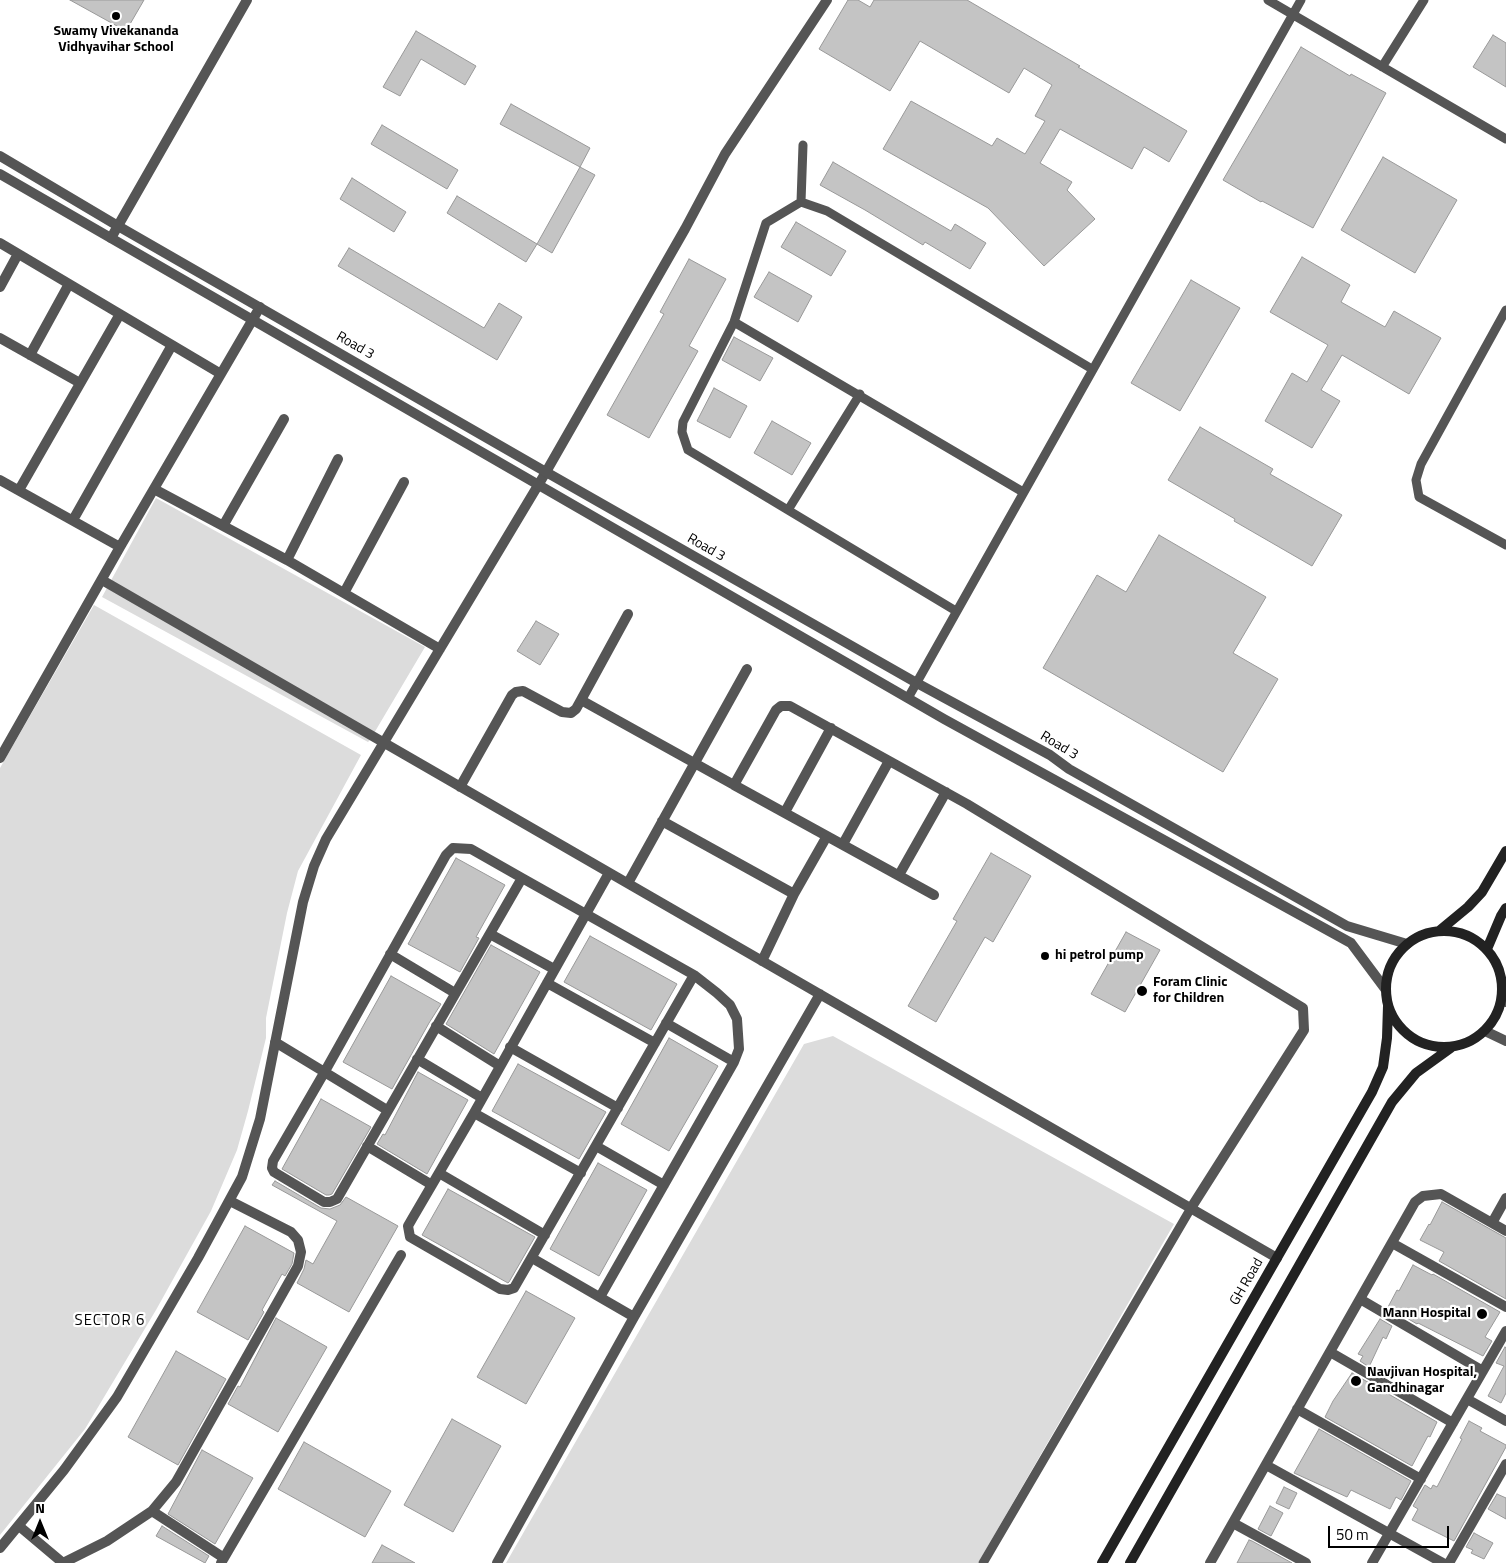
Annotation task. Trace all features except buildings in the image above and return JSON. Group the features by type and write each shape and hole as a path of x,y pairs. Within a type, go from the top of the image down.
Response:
{"main road":[{"path":"1439,931 1468,907 1482,892 1506,851"},
{"path":"1487,950 1506,908"},
{"path":"1439,931 1456,932 1473,938 1487,950 1498,966 1504,1001 1496,1017 1485,1031 1470,1042 1452,1047 1436,1047 1420,1043 1406,1034 1395,1021 1388,1006 1386,990 1388,973 1395,957 1407,944 1422,936 1439,931"},
{"name":"GH Road","path":"1102,1563 1372,1092 1383,1067 1387,1038 1388,1006"},
{"path":"1130,1563 1392,1102 1416,1073 1452,1047"}],"street":[{"path":"111,238 247,0"},
{"path":"0,1548 92,1432 117,1397 194,1266 242,1177 254,1144 260,1119 303,902 314,866 326,839 538,486 685,229 725,154 827,0"},
{"name":"Road 3","path":"0,156 546,472 915,682 1050,755 1069,769 1347,926 1407,944"},
{"path":"0,174 908,698 1351,943 1386,990"},
{"path":"0,243 221,374"},
{"path":"0,287 18,254"},
{"path":"30,355 69,284"},
{"path":"0,758 260,307"},
{"path":"18,490 120,314"},
{"path":"0,338 80,383"},
{"path":"72,520 172,345"},
{"path":"223,526 284,419"},
{"path":"286,560 338,459"},
{"path":"0,481 120,547"},
{"path":"344,593 404,482"},
{"path":"154,489 286,560 440,649"},
{"path":"102,580 1277,1258"},
{"path":"460,787 512,695 516,692 523,691 562,712 571,713 576,708 628,614"},
{"path":"628,883 747,669"},
{"path":"581,700 934,894"},
{"path":"734,785 776,710 781,706 790,706 946,792 1303,1008 1304,1030 1191,1208"},
{"path":"785,812 831,728"},
{"path":"843,844 889,761"},
{"path":"899,875 946,792"},
{"path":"662,821 794,894"},
{"path":"762,961 794,894 827,836"},
{"path":"522,878 336,1199 324,1202 274,1172 272,1168 273,1160 446,855 454,848 471,849 694,975 718,992 730,1005 737,1019 739,1049 734,1062 600,1297"},
{"path":"610,873 408,1226 410,1237 500,1289 508,1290 514,1288 694,975"},
{"path":"490,934 554,969"},
{"path":"390,954 455,993"},
{"path":"547,983 655,1043"},
{"path":"497,1563 634,1317 820,994"},
{"path":"666,1023 734,1062"},
{"path":"436,1026 500,1066"},
{"path":"1485,1031 1506,1041"},
{"path":"275,1042 387,1110"},
{"path":"510,1048 618,1108"},
{"path":"417,1059 482,1098"},
{"path":"474,1113 581,1173"},
{"path":"367,1146 432,1185"},
{"path":"596,1146 664,1185"},
{"path":"438,1174 545,1235"},
{"path":"1210,1563 1415,1202 1423,1196 1441,1194 1506,1231"},
{"path":"1492,1223 1506,1198"},
{"path":"18,1526 63,1563 107,1541 152,1511 176,1482 298,1266 301,1252 298,1240 292,1232 230,1201"},
{"path":"1392,1243 1506,1307"},
{"path":"152,1511 222,1560 401,1255"},
{"path":"532,1258 634,1317"},
{"path":"1360,1300 1483,1371"},
{"path":"1372,1563 1505,1336"},
{"path":"1330,1352 1453,1423"},
{"path":"1467,1399 1506,1421"},
{"path":"1298,1409 1421,1479"},
{"path":"1449,1563 1506,1464"},
{"path":"1266,1465 1444,1563"},
{"path":"1233,1523 1306,1563"}],"lane":[{"path":"1268,0 1506,139"},
{"path":"908,698 915,682 1301,0"},
{"path":"1382,67 1424,0"},
{"path":"801,202 803,145"},
{"path":"956,611 688,450 684,442 683,422 734,322 766,223 801,202 828,211 1092,369"},
{"path":"1506,310 1421,464 1416,480 1419,497 1506,545"},
{"path":"734,322 860,394 1023,492"},
{"path":"788,510 860,394"},
{"path":"983,1563 1191,1208"}],"shaded area":[{"path":"156,498 425,647 368,742 102,597"},
{"path":"94,605 361,755 298,871 287,913 266,1018 266,1038 248,1111 237,1150 211,1211 156,1310 85,1429 0,1535 0,768"},
{"path":"833,1036 1174,1224 978,1563 506,1563 804,1044"}],"place":[{"name":"Swamy Vivekananda Vidhyavihar School","path":"116,16"},
{"name":"hi petrol pump","path":"1045,956"},
{"name":"Foram Clinic for Children","path":"1142,991"},
{"name":"Mann Hospital","path":"1482,1314"},
{"name":"Navjivan Hospital, Gandhinagar","path":"1356,1381"}],"district":[{"name":"SECTOR 6","path":"110,1321"}]}
